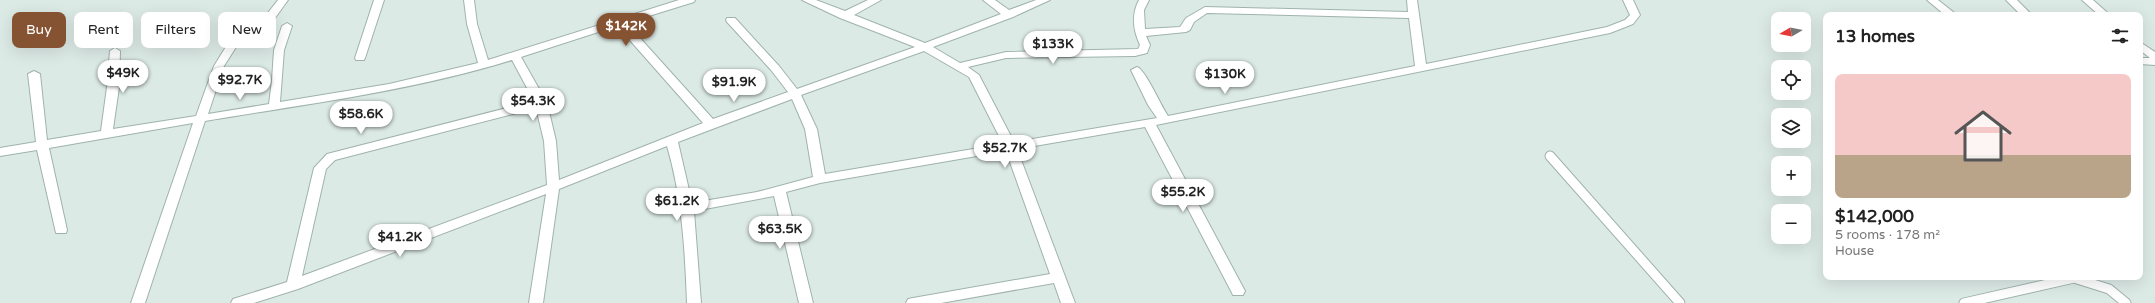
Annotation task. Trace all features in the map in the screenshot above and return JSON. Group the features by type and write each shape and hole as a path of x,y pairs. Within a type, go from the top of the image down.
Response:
{"street":[{"path":"138,303 198,120 219,66 244,26 250,20 271,16 283,0"},
{"path":"360,58 379,0"},
{"path":"469,0 472,24 484,65"},
{"path":"0,152 389,87 484,65 690,0"},
{"path":"807,0 925,47 973,75 981,87 1010,147 1068,303"},
{"path":"844,16 876,0"},
{"path":"988,0 1010,15"},
{"path":"238,303 293,285 553,187 671,139 925,47 1010,15 1045,0"},
{"path":"959,66 1006,55 1135,53 1143,51 1145,45 1140,33 1139,10 1144,0"},
{"path":"1202,0 1205,10"},
{"path":"1412,0 1421,68"},
{"path":"688,208 780,191 820,179 1150,123 1610,30 1629,22 1635,15 1628,0"},
{"path":"1932,0 1948,12"},
{"path":"2011,0 2024,12"},
{"path":"2087,0 2101,12"},
{"path":"1140,33 1182,30 1186,28 1190,20 1205,10 1413,15"},
{"path":"632,18 624,27 711,124"},
{"path":"731,20 796,93 810,123 814,141 816,166 820,179"},
{"path":"274,107 278,80 279,50 287,26"},
{"path":"2143,47 2155,57"},
{"path":"106,135 113,87 115,51"},
{"path":"515,56 541,103 550,141 553,187 536,303"},
{"path":"2143,60 2155,62"},
{"path":"1137,70 1154,105 1164,119"},
{"path":"34,74 42,146 61,230"},
{"path":"293,285 320,168 331,157 541,103"},
{"path":"1150,123 1238,291"},
{"path":"671,139 681,170 688,208 694,303"},
{"path":"780,191 806,303"},
{"path":"913,303 1059,277"}],"lane":[{"path":"1550,156 1680,303"},
{"path":"1964,303 1982,301 2066,280"},
{"path":"2080,280 2109,290 2126,303"}]}
